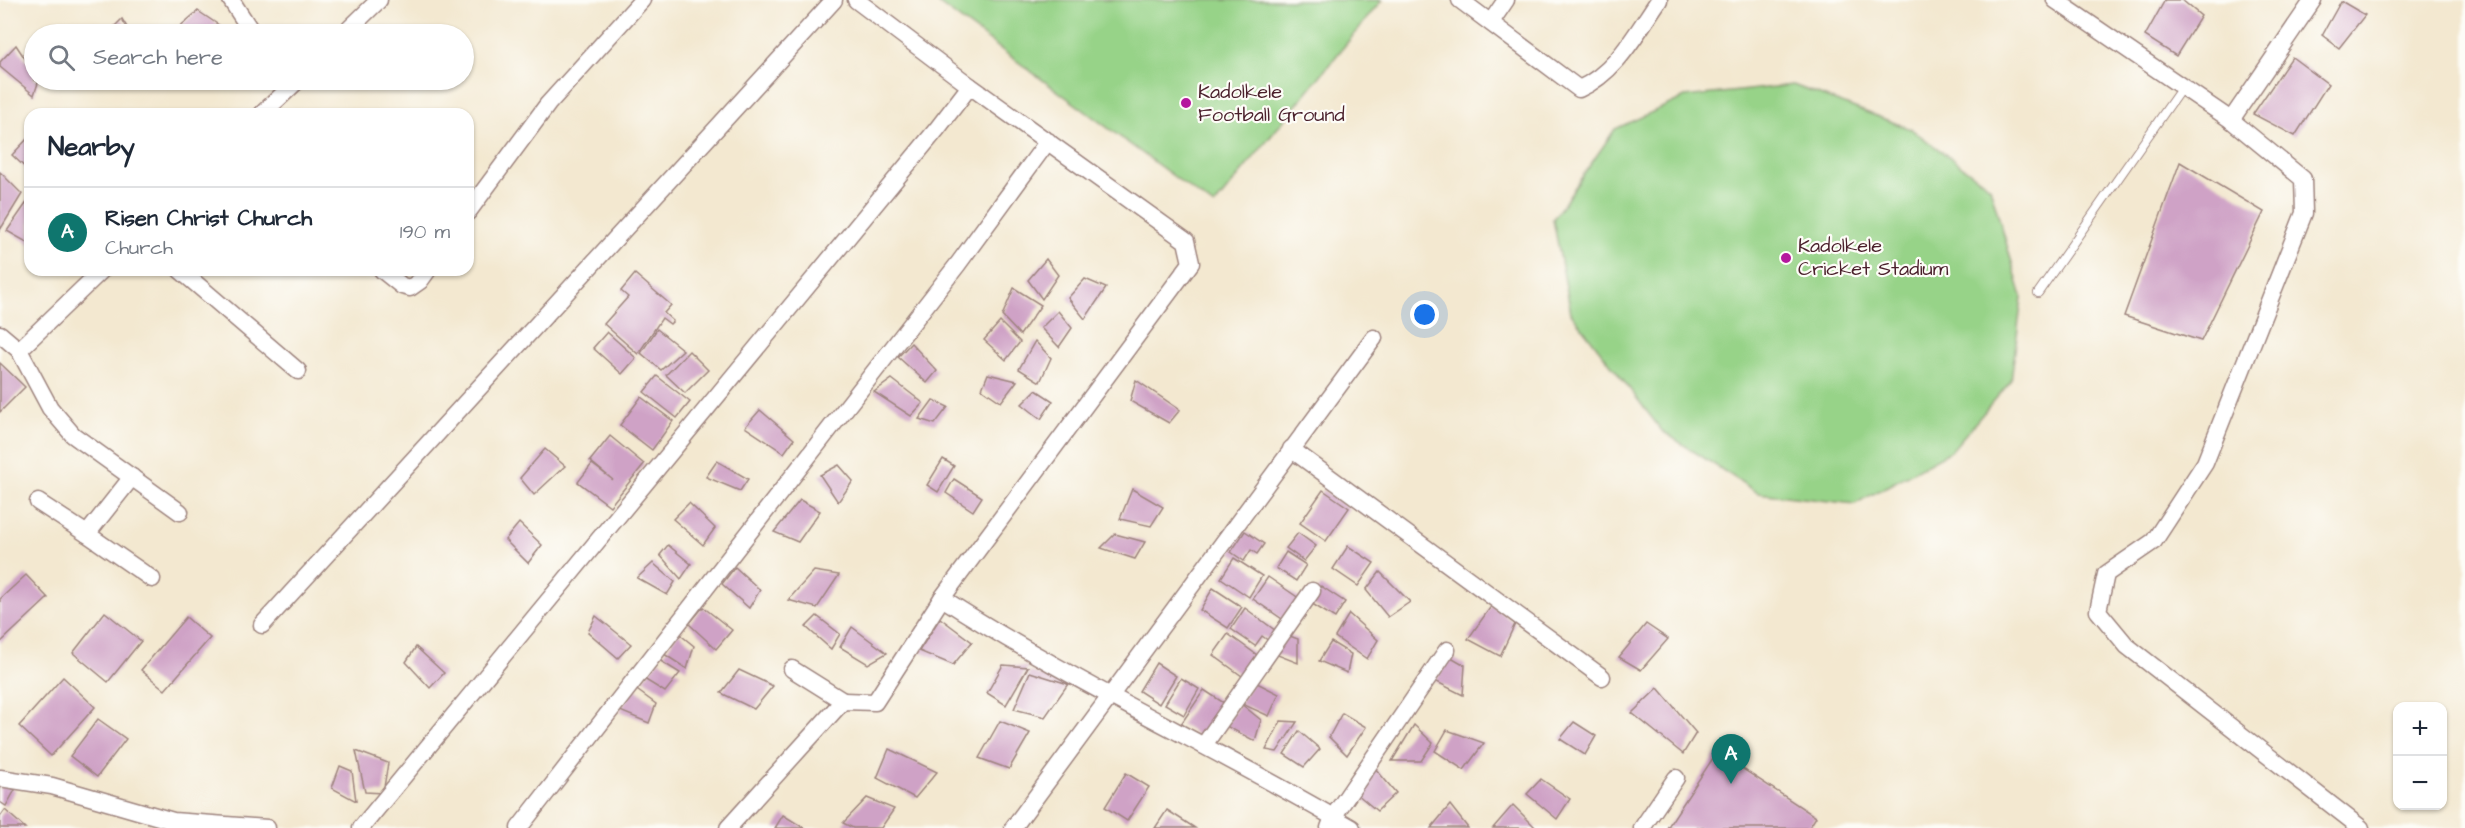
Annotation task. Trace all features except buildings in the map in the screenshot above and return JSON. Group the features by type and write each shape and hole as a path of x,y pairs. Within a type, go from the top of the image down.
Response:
{"street":[{"path":"231,0 247,24"},
{"path":"354,24 379,0"},
{"path":"474,204 548,104 642,0"},
{"path":"262,626 834,0"},
{"path":"792,669 843,701 875,702 942,598 1191,263 1186,242 970,86 856,0"},
{"path":"1460,0 1579,89 1595,82 1616,63 1659,0"},
{"path":"1491,22 1506,0"},
{"path":"2055,0 2230,120 2302,179 2304,213 2205,463 2154,541 2106,574 2098,610 2127,646 2361,828"},
{"path":"2230,120 2313,0"},
{"path":"361,828 930,138 970,86"},
{"path":"267,108 282,90"},
{"path":"519,828 958,264 1048,141"},
{"path":"19,350 96,276"},
{"path":"187,276 298,371"},
{"path":"390,276 402,286 410,288 424,276"},
{"path":"0,334 19,350 50,408 73,435 180,512"},
{"path":"1014,828 1374,338"},
{"path":"1292,449 1602,677"},
{"path":"87,534 132,477"},
{"path":"39,502 152,579"},
{"path":"1204,745 1312,591"},
{"path":"942,598 1111,696 1204,745 1331,823 1352,828"},
{"path":"1331,823 1448,650"},
{"path":"728,828 843,701"},
{"path":"0,778 52,786 170,825 267,828"},
{"path":"1642,828 1676,778"}],"lane":[{"path":"2038,293 2183,86"}],"green space":[{"name":"Kadolkele Football Ground","path":"934,0 1382,0 1214,206"},
{"name":"Kadolkele Cricket Stadium","path":"1793,85 1911,129 1990,187 2022,297 2011,381 1951,451 1855,504 1758,493 1662,431 1571,313 1553,219 1615,129 1685,97"}],"place":[{"name":"Kadolkele Football Ground","path":"1186,103"},
{"name":"Kadolkele Cricket Stadium","path":"1786,258"},
{"name":"Risen Christ Church","path":"1731,784"}]}
